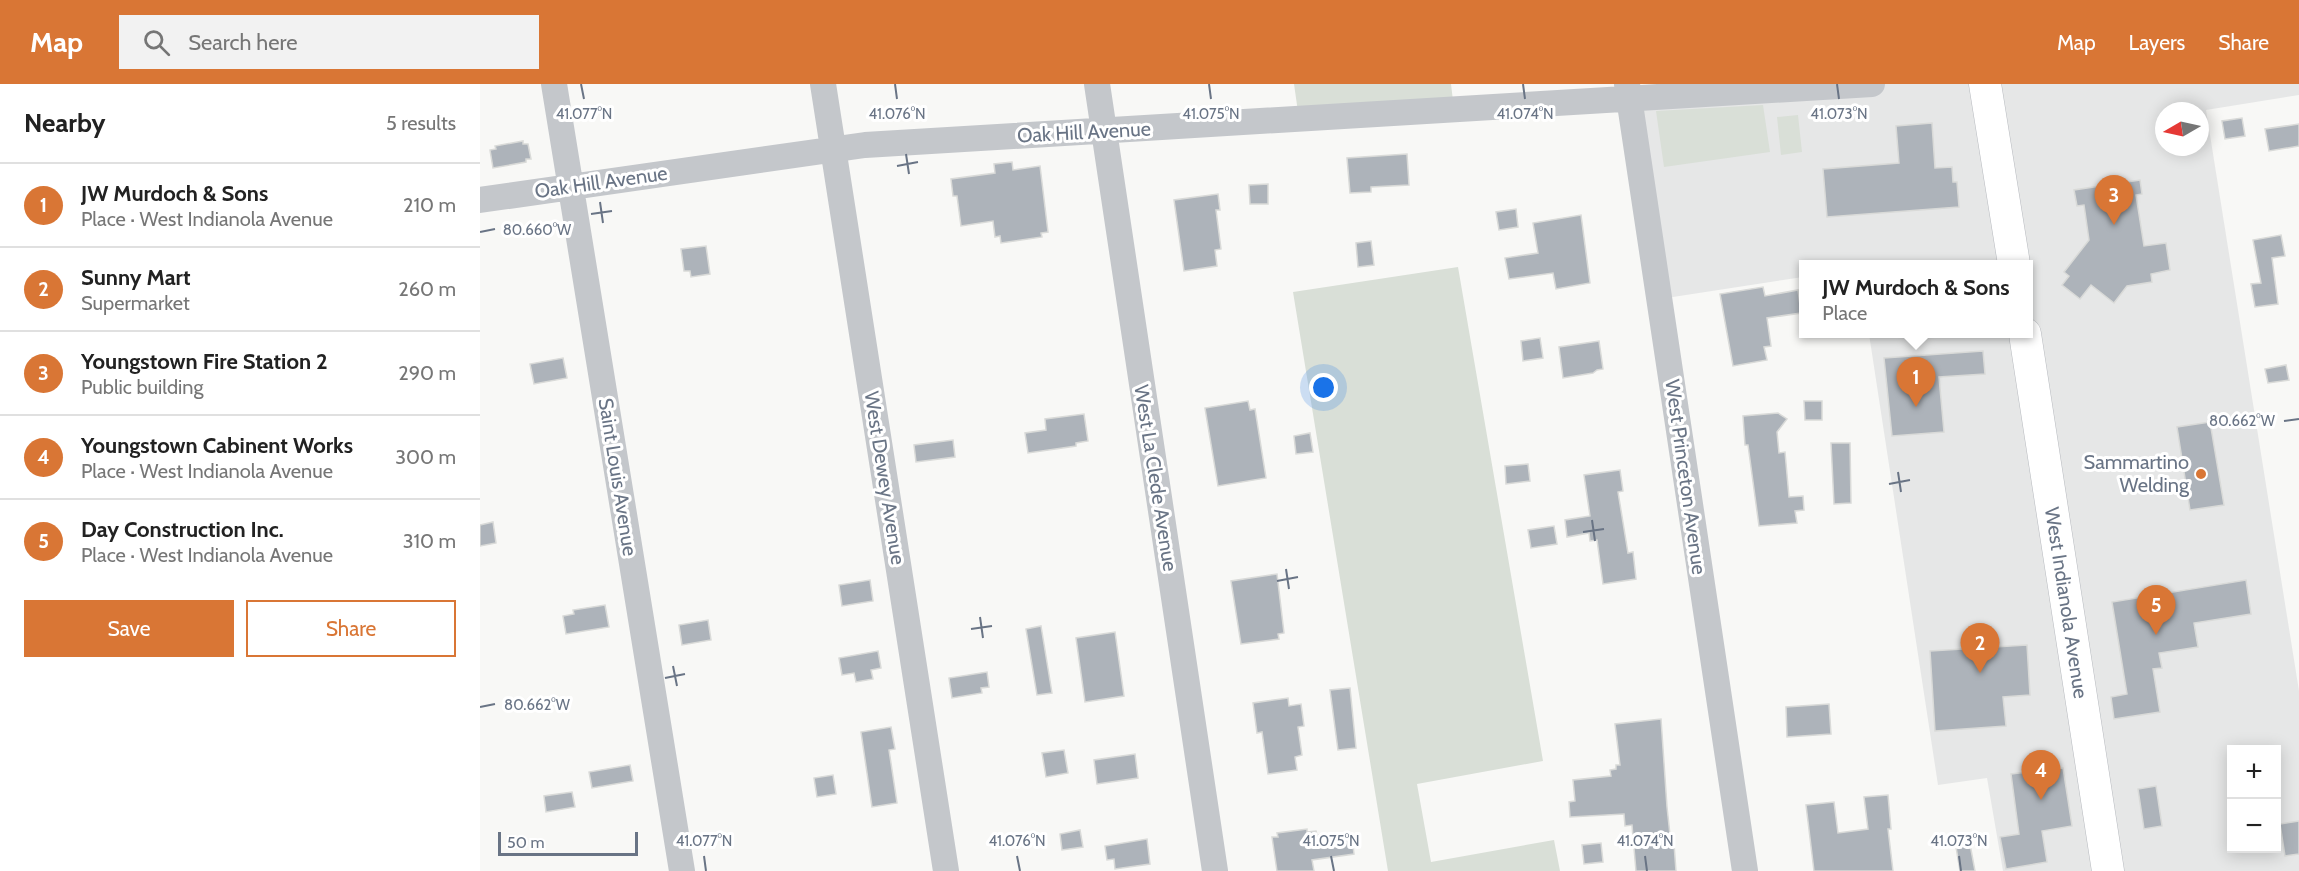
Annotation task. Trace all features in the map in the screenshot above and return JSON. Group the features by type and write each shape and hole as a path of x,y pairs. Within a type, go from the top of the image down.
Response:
{"main road":[{"path":"1985,84 2013,260"},
{"name":"West Indianola Avenue","path":"2026,338 2108,871"}],"street":[{"name":"Saint Louis Avenue","path":"554,84 682,871"},
{"name":"West Dewey Avenue","path":"823,84 946,871"},
{"name":"West La Clede Avenue","path":"1097,84 1215,871"},
{"name":"Oak Hill Avenue","path":"480,200 865,145 1104,131 1628,91 1872,84"},
{"name":"West Princeton Avenue","path":"1628,91 1745,871"}],"shaded area":[{"path":"1294,84 1451,84 1454,109 1299,119"},
{"path":"1790,84 2299,84 2299,95 2209,110 2209,102 2155,102 2155,156 2209,156 2209,129 2299,691 2299,871 2003,871 1987,778 1938,785 1870,338 2033,338 2033,260 1799,260 1799,278 1660,299 1629,99"},
{"path":"1763,105 1770,152 1664,167 1656,111"},
{"path":"1798,115 1802,152 1781,155 1777,117"},
{"path":"1458,267 1543,761 1417,784 1431,862 1554,840 1560,871 1388,871 1293,292"}],"building":[{"path":"2242,118 2245,136 2225,139 2222,121"},
{"path":"1932,123 1935,168 1952,167 1953,182 1957,182 1959,207 1827,217 1823,169 1899,163 1896,126"},
{"path":"2299,124 2299,146 2269,151 2265,129"},
{"path":"523,141 523,144 528,144 531,159 493,168 490,150 496,149 495,146"},
{"path":"1407,154 1409,185 1371,187 1371,192 1350,193 1347,158"},
{"path":"1012,162 1013,170 1040,166 1048,232 1041,233 1042,237 1001,243 1000,236 995,237 993,221 961,226 957,196 953,196 951,179 995,173 994,164"},
{"path":"2140,180 2142,194 2136,195 2144,246 2166,243 2170,270 2151,274 2152,282 2127,286 2114,303 2091,285 2080,299 2062,285 2069,276 2064,272 2089,240 2084,205 2077,206 2074,190"},
{"path":"1268,184 1268,204 1250,204 1249,185"},
{"path":"1218,194 1220,210 1216,210 1221,249 1215,250 1217,266 1184,271 1174,200"},
{"path":"1516,209 1518,227 1499,230 1496,212"},
{"path":"1581,215 1590,283 1556,289 1553,273 1509,279 1505,258 1538,253 1533,223"},
{"path":"2281,235 2285,256 2272,258 2278,304 2255,307 2251,284 2261,283 2253,240"},
{"path":"1371,241 1374,265 1358,267 1356,243"},
{"path":"706,246 710,274 691,277 690,271 684,271 681,249"},
{"path":"1763,287 1765,296 1798,290 1799,313 1767,318 1771,346 1764,347 1767,360 1733,366 1720,294"},
{"path":"1540,338 1543,358 1523,361 1521,341"},
{"path":"1599,341 1603,369 1563,378 1559,347"},
{"path":"1983,351 1985,374 1939,377 1944,432 1892,436 1884,358"},
{"path":"563,358 567,378 534,384 530,364"},
{"path":"2286,365 2289,380 2268,383 2265,369"},
{"path":"1248,401 1250,410 1255,409 1266,478 1218,486 1205,408"},
{"path":"1804,401 1822,401 1822,420 1805,420"},
{"path":"1778,413 1787,419 1777,432 1779,453 1785,452 1789,497 1803,496 1804,510 1795,511 1797,523 1759,526 1748,445 1745,445 1743,416"},
{"path":"1084,414 1088,441 1076,443 1076,446 1028,453 1025,433 1046,430 1045,419"},
{"name":"Sammartino Welding","path":"2210,422 2224,505 2190,510 2177,427"},
{"path":"1310,433 1313,452 1296,454 1294,436"},
{"path":"953,440 955,457 916,462 914,445"},
{"path":"1831,443 1850,443 1851,503 1834,504"},
{"path":"1528,464 1530,481 1506,484 1505,466"},
{"path":"1620,470 1623,491 1618,492 1628,553 1633,552 1636,579 1603,584 1597,540 1590,541 1589,533 1567,537 1565,520 1590,516 1584,475"},
{"path":"493,522 496,543 480,546 480,525"},
{"path":"1554,526 1557,544 1531,548 1528,530"},
{"path":"1277,574 1284,633 1278,634 1279,639 1241,644 1231,581"},
{"path":"870,580 873,601 842,606 839,585"},
{"path":"2246,580 2251,614 2194,623 2198,647 2159,653 2162,668 2153,669 2160,712 2114,719 2111,697 2127,694 2112,602"},
{"path":"605,605 609,627 566,634 563,616 574,614 573,610"},
{"path":"708,620 711,640 682,645 679,625"},
{"path":"1041,626 1052,693 1037,695 1026,629"},
{"path":"1115,632 1124,696 1085,702 1076,638"},
{"path":"2027,645 2030,695 2003,697 2006,726 1935,731 1930,651"},
{"path":"878,651 881,668 871,670 873,679 856,682 854,673 842,675 839,658"},
{"path":"987,672 989,687 981,688 982,693 952,698 949,678"},
{"path":"1350,688 1356,748 1338,750 1330,690"},
{"path":"1288,698 1289,706 1301,704 1304,726 1298,727 1302,755 1295,757 1297,770 1268,774 1262,732 1257,733 1253,703"},
{"path":"1829,704 1831,734 1787,737 1786,707"},
{"path":"1661,719 1667,807 1676,871 1636,871 1632,825 1625,826 1624,814 1570,817 1569,802 1575,801 1573,780 1611,776 1610,770 1620,765 1615,724"},
{"path":"891,727 895,749 889,750 897,803 872,807 861,732"},
{"path":"1064,750 1068,773 1046,777 1042,753"},
{"path":"1135,754 1138,778 1097,784 1094,760"},
{"path":"630,765 633,781 592,788 589,772"},
{"path":"2063,768 2072,826 2042,831 2047,862 2006,869 2000,837 2019,834 2011,774"},
{"path":"833,775 836,794 817,797 814,778"},
{"path":"2156,786 2162,826 2144,829 2138,789"},
{"path":"572,792 575,807 546,812 544,796"},
{"path":"1888,795 1891,829 1888,829 1893,871 1814,871 1806,805 1834,802 1838,833 1868,829 1864,797"},
{"path":"2299,821 2299,854 2285,856 2281,824"},
{"path":"1307,829 1307,832 1316,831 1317,835 1323,834 1324,842 1352,837 1354,854 1312,860 1314,871 1277,871 1272,837 1278,837 1277,833"},
{"path":"1080,830 1083,847 1062,850 1060,834"},
{"path":"1147,839 1150,864 1115,869 1114,859 1107,860 1105,846"},
{"path":"1969,839 1975,871 1960,871 1955,841"},
{"path":"1601,843 1603,862 1584,864 1582,845"}],"place":[{"name":"Youngstown Fire Station 2","path":"2114,225"},
{"name":"JW Murdoch & Sons","path":"1916,407"},
{"name":"Sammartino Welding","path":"2201,474"},
{"name":"Day Construction Inc.","path":"2156,635"},
{"name":"Sunny Mart","path":"1980,673"},
{"name":"Youngstown Cabinent Works","path":"2041,800"}]}
